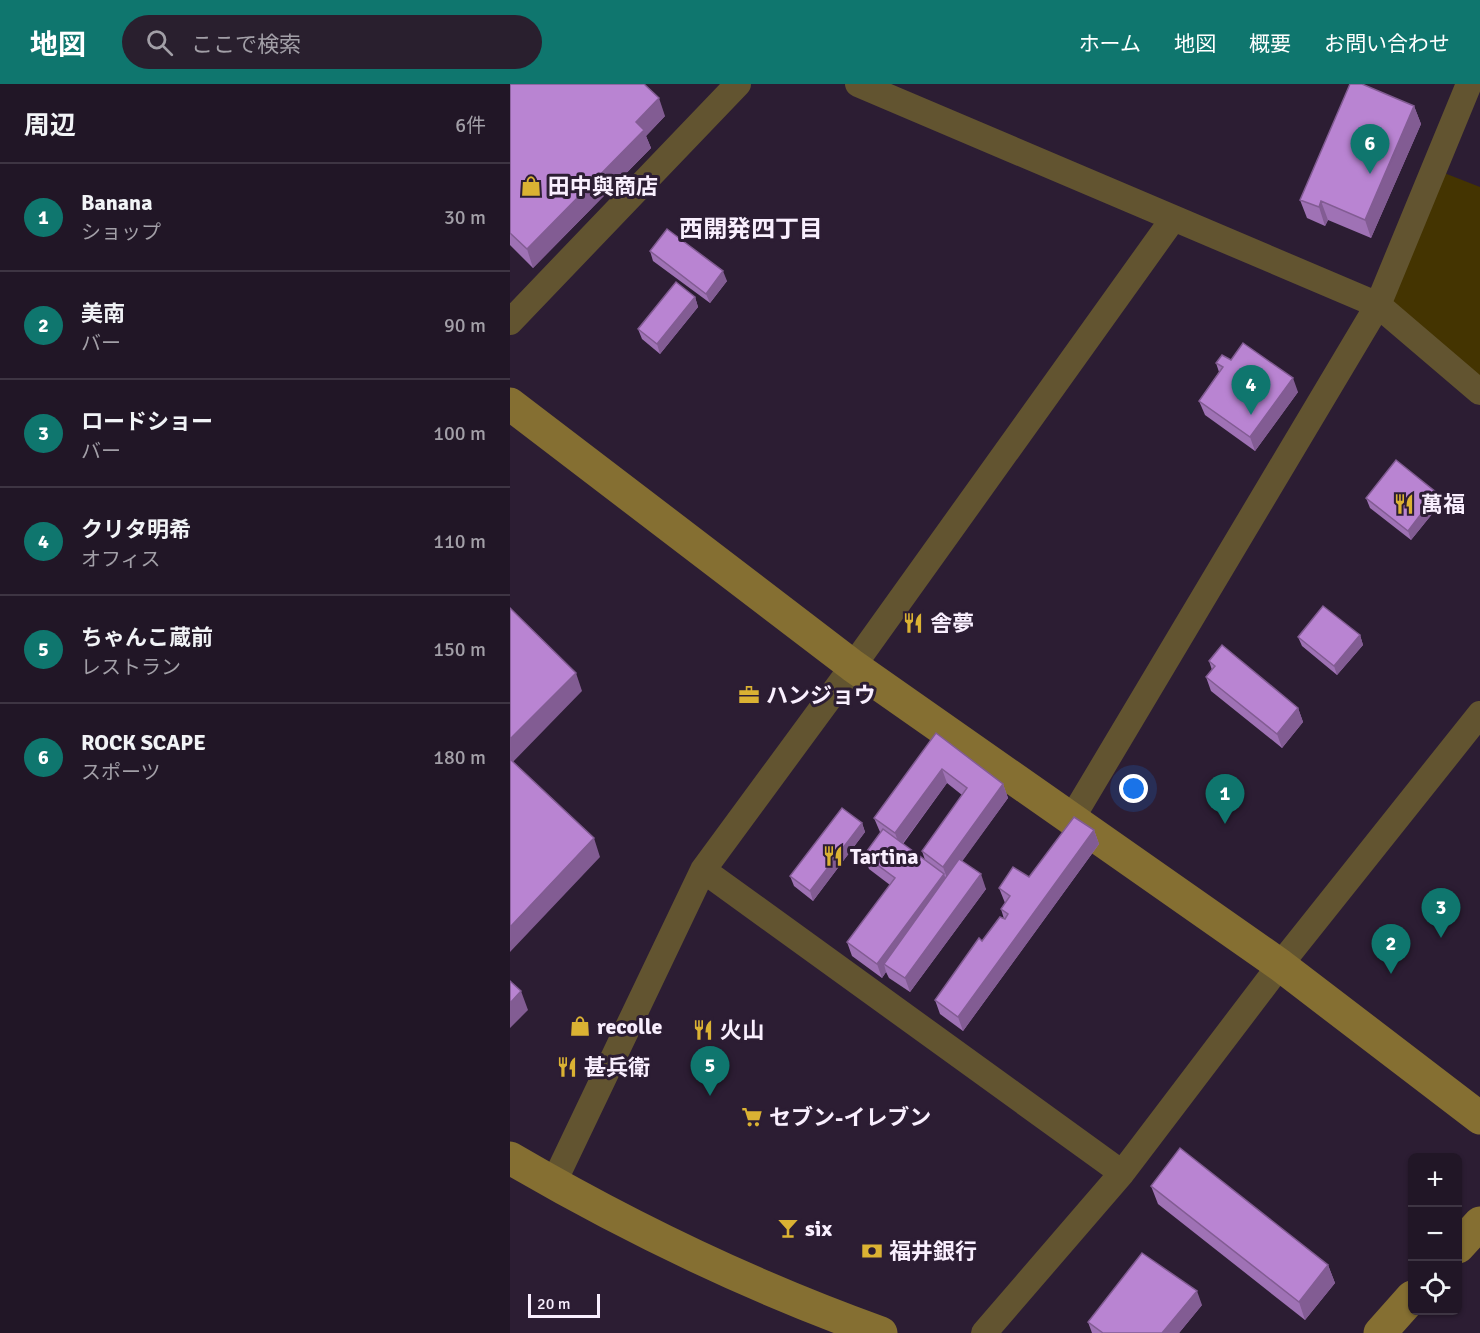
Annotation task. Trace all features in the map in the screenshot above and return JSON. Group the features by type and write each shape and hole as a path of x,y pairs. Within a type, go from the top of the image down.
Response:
{"street":[{"path":"510,322 738,84"},
{"path":"858,84 1378,305 1480,392"},
{"path":"1072,818 1378,305 1468,84"},
{"path":"553,1184 703,870 853,666 1173,219"},
{"path":"510,404 853,666 1280,965 1480,1118"},
{"path":"984,1333 1122,1173 1280,965 1480,714"},
{"path":"703,870 1122,1173"},
{"path":"510,1158 553,1184 704,1259 881,1333"},
{"path":"1462,1243 1480,1223"},
{"path":"1380,1333 1408,1302"}],"shaded area":[{"path":"1434,169 1480,187 1480,392 1378,305"}],"building":[{"path":"510,84 644,84 659,98 636,122 644,130 527,249 510,233"},
{"path":"1350,84 1362,84 1414,106 1365,220 1321,201 1319,207 1300,200"},
{"path":"667,229 723,271 706,294 650,251"},
{"path":"676,282 695,297 657,344 638,329"},
{"path":"1243,343 1293,378 1250,437 1199,401 1223,367 1216,363 1222,355 1231,360"},
{"path":"1396,460 1437,493 1408,531 1366,498"},
{"path":"1323,606 1360,635 1334,666 1298,637"},
{"path":"510,608 576,673 510,739"},
{"path":"1222,645 1298,708 1277,734 1206,677 1215,666 1209,661"},
{"path":"936,733 1003,784 943,867 922,851 967,788 942,769 895,833 874,818"},
{"path":"510,760 594,838 510,927"},
{"path":"842,808 862,823 810,891 790,876"},
{"path":"1074,817 1094,830 958,1017 935,1000 979,938 982,941 1000,917 1005,919 1008,914 1001,909 1010,896 999,888 1013,867 1029,877"},
{"path":"883,829 944,874 877,964 847,942 895,878 864,855"},
{"path":"959,859 981,874 905,978 884,964"},
{"path":"510,981 521,991 510,1003"},
{"path":"1180,1148 1328,1265 1299,1302 1151,1186"},
{"path":"1142,1253 1197,1291 1162,1333 1103,1333 1088,1322"}],"place":[{"name":"ROCK SCAPE","path":"1370,174"},
{"name":"田中與商店","path":"531,186"},
{"name":"クリタ明希","path":"1251,415"},
{"name":"萬福","path":"1404,504"},
{"name":"舎夢","path":"913,623"},
{"name":"ハンジョウ","path":"749,695"},
{"name":"Banana","path":"1225,824"},
{"name":"Tartina","path":"833,856"},
{"name":"ロードショー","path":"1441,938"},
{"name":"美南","path":"1391,974"},
{"name":"recolle","path":"580,1026"},
{"name":"火山","path":"703,1030"},
{"name":"甚兵衛","path":"567,1067"},
{"name":"ちゃんこ蔵前","path":"710,1096"},
{"name":"セブン-イレブン","path":"752,1117"},
{"name":"six","path":"788,1228"},
{"name":"福井銀行","path":"872,1251"}],"district":[{"name":"西開発四丁目","path":"751,229"}]}
